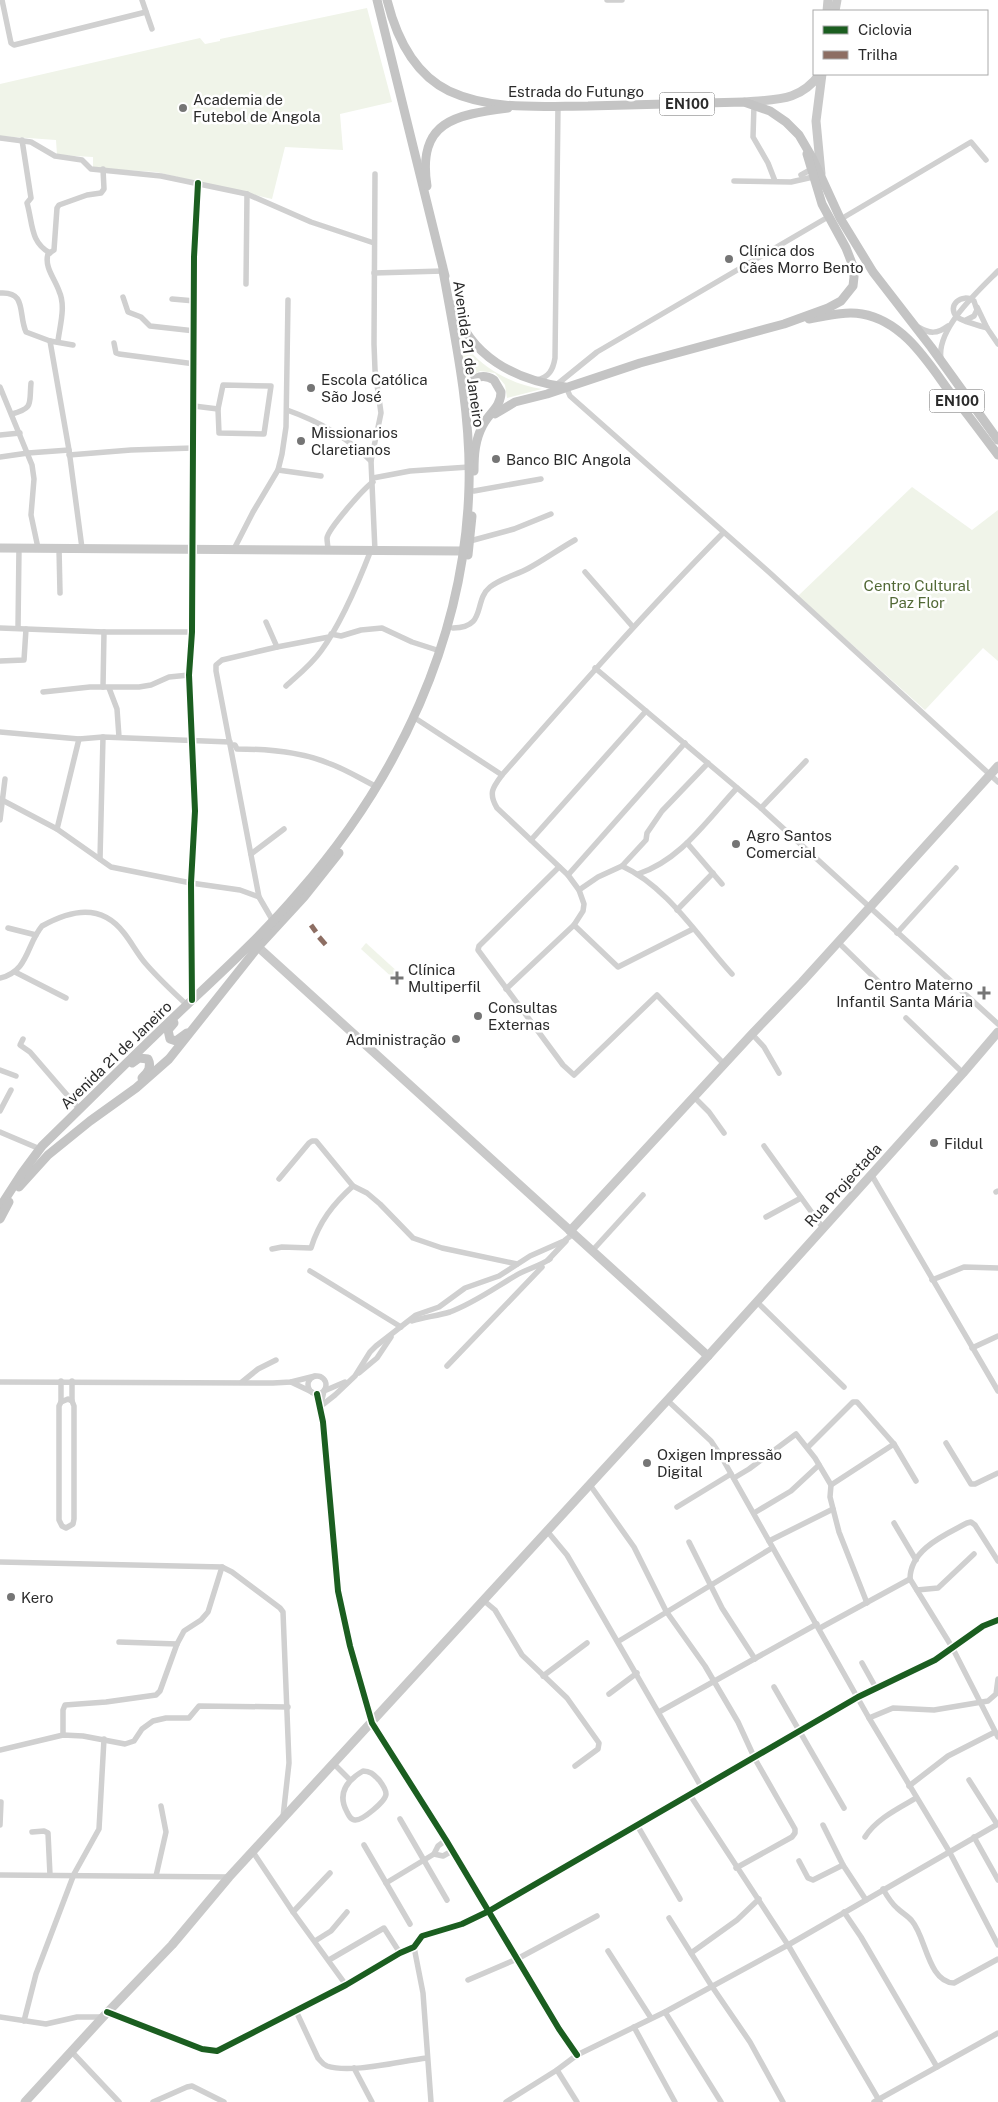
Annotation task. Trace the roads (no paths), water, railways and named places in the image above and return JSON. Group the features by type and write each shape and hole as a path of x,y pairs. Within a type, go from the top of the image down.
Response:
{"main road":[{"name":"Estrada do Futungo","path":"376,0 433,229 456,311 471,339 507,370 535,381 566,387"},
{"name":"Estrada do Futungo","path":"387,0 396,29 409,55 425,74 448,91 463,96 518,107 744,102 770,111 786,122 804,144 828,217 841,238 851,259 854,271 852,286 846,296 837,304 784,324 640,363 505,407 493,416 479,434"},
{"path":"744,102 794,96 809,88 820,75"},
{"path":"815,174 816,121 821,75"},
{"path":"433,229 424,165 426,149 432,137 442,126 457,117 474,112 518,107"},
{"name":"Estrada do Futungo","path":"804,144 815,174 841,219 873,272 912,324"},
{"name":"Avenida 21 de Janeiro","path":"0,1207 22,1172 40,1149 273,921 330,855 377,787 420,704 440,650 456,597 463,551 469,488 467,429 462,377 444,271"},
{"name":"EN100","path":"784,324 836,314 855,313 869,316 893,327 916,347 998,455"},
{"name":"EN100","path":"912,324 998,440"},
{"path":"467,429 467,387 478,377 491,378 500,387 501,398 499,404 483,424 479,434"},
{"name":"Avenida 21 de Janeiro","path":"0,1219 15,1193 35,1168 96,1116 136,1088 169,1059 258,946 304,897 360,824 401,754 418,720 453,628 470,541 474,491 474,454 479,434"},
{"path":"0,548 463,551"},
{"path":"572,1232 724,1064 839,943 998,766"},
{"path":"258,946 708,1356"},
{"path":"240,954 171,1026 168,1033 170,1039 176,1041 191,1029 244,964"},
{"name":"Rua Projectada","path":"24,2102 172,1944 229,1877 708,1356 997,1035"},
{"path":"82,1108 134,1061 144,1057 148,1059 150,1064 146,1074 96,1116"}],"street":[{"path":"2,0 14,45 146,12"},
{"path":"142,0 152,29"},
{"path":"607,0 622,0"},
{"path":"754,105 753,137 768,163 775,181"},
{"path":"535,381 544,378 550,373 555,358 558,106"},
{"path":"0,138 31,142 55,156 82,160 91,169 161,176 247,194 311,222 374,243"},
{"path":"22,140 31,198 27,203 34,233 39,246 50,253"},
{"path":"841,219 971,142 986,160"},
{"path":"58,342 62,303 60,293 49,269 47,257 55,248 58,206 84,196 101,194 104,189 103,169"},
{"path":"286,686 314,660 330,636 373,550 373,480 371,461 382,413 375,370 375,174"},
{"path":"791,182 799,176 815,174"},
{"path":"734,181 791,182 815,174"},
{"path":"190,1002 191,883 195,811 189,674 192,632 194,364 198,183"},
{"path":"246,284 247,194"},
{"path":"555,386 597,352 828,217"},
{"path":"374,273 444,271"},
{"path":"912,324 934,333 942,331 952,323 971,299 998,271"},
{"path":"0,293 16,295 26,332 50,341 73,345"},
{"path":"123,297 128,312 141,317 150,326 195,331"},
{"path":"957,317 954,309 955,303 963,298 971,299 998,344"},
{"path":"172,299 195,301"},
{"path":"234,549 278,470 287,410 288,300"},
{"path":"966,320 974,316 976,306"},
{"path":"957,317 987,328"},
{"path":"941,363 940,347 952,323"},
{"path":"992,335 998,331"},
{"path":"50,341 69,452 82,548"},
{"path":"114,343 116,353 119,354 194,364"},
{"path":"12,414 27,410 31,383"},
{"path":"222,385 272,387 264,434 219,432 218,409 222,385"},
{"path":"0,387 32,465 34,479 31,515 38,548"},
{"path":"566,387 570,396 777,580 998,782"},
{"path":"194,406 218,409"},
{"path":"287,410 317,421 371,461"},
{"path":"0,435 20,433"},
{"path":"0,457 28,452 193,448"},
{"path":"328,550 327,538 329,533 373,480 410,471 468,467"},
{"path":"278,470 321,476"},
{"path":"474,491 541,479"},
{"path":"470,541 514,529 551,514"},
{"path":"506,989 574,925 583,911 584,904 580,890 568,875 497,808 491,795 492,789 595,668 723,533"},
{"path":"453,628 467,627 475,620 480,611 483,598 491,586 529,568 575,540"},
{"path":"18,628 19,548"},
{"path":"59,548 60,593"},
{"path":"585,572 633,627"},
{"path":"266,622 277,647"},
{"path":"0,628 104,632 192,632"},
{"path":"273,921 259,897 216,665 222,660 277,647 330,636 341,636 361,630 382,628 412,642 440,650"},
{"path":"0,661 24,660 26,629"},
{"path":"104,632 106,687 117,709 119,738"},
{"path":"595,668 761,808 998,1024"},
{"path":"43,692 106,687 139,687 150,685 168,676 189,674"},
{"path":"531,840 646,711"},
{"path":"418,720 502,775"},
{"path":"0,732 79,739 103,737 192,740 230,744 234,745 237,749 283,753 316,759 377,787"},
{"path":"100,859 103,737"},
{"path":"57,829 79,739"},
{"path":"568,875 685,742"},
{"path":"761,808 806,761"},
{"path":"580,890 598,877 622,866 646,840 647,833 662,811 708,763"},
{"path":"0,820 1,799 6,779"},
{"path":"638,874 657,868 675,856 737,788"},
{"path":"1,799 57,829 111,867 191,883 240,890 259,897"},
{"path":"251,854 284,829"},
{"path":"687,843 722,884"},
{"path":"622,866 638,874 677,910 732,974"},
{"path":"559,867 478,948 478,952 563,1065 573,1075 657,995 724,1064"},
{"path":"897,933 956,868"},
{"path":"677,910 713,873"},
{"path":"0,978 15,972 25,960 42,926 83,911 96,912 123,931 146,964 190,1002"},
{"path":"574,925 618,968 693,928"},
{"path":"8,928 36,935"},
{"path":"839,943 882,985"},
{"path":"15,972 66,998"},
{"path":"906,1018 963,1074"},
{"path":"752,1034 764,1047 779,1073"},
{"path":"23,1039 20,1045 39,1062 82,1108"},
{"path":"0,1070 16,1076"},
{"path":"0,1111 11,1090"},
{"path":"694,1097 709,1112 724,1133"},
{"path":"0,1132 40,1149"},
{"path":"280,1180 312,1141 325,1150 353,1186 367,1193 380,1204 413,1238 442,1248 517,1264"},
{"path":"764,1146 823,1228"},
{"path":"871,1174 998,1390"},
{"path":"272,1249 282,1247 311,1248 317,1230 326,1214 353,1186"},
{"path":"592,1251 643,1195"},
{"path":"766,1217 801,1198"},
{"path":"446,1366 550,1259 572,1232"},
{"path":"321,1406 377,1358 392,1336 416,1315 439,1306 459,1291 499,1276 530,1256 564,1241 572,1232"},
{"path":"401,1327 416,1319 448,1312 478,1299 514,1276 536,1268 550,1259"},
{"path":"932,1280 964,1267 998,1268"},
{"path":"310,1271 401,1327"},
{"path":"757,1302 844,1387"},
{"path":"972,1348 998,1336"},
{"path":"242,1382 258,1369 276,1360"},
{"path":"315,1376 310,1379 308,1385 321,1406"},
{"path":"0,1382 291,1382 315,1376 320,1376 325,1380 326,1386 321,1406 338,1591 350,1646 372,1723 446,1840 559,2029 577,2055"},
{"path":"291,1382 314,1393 342,1384 355,1376"},
{"path":"61,1381 61,1402 59,1406 59,1520 62,1526 66,1528 73,1524 74,1520 72,1381"},
{"path":"61,1402 68,1399 72,1402"},
{"path":"667,1400 711,1441 733,1476 869,1718 949,1851 998,1945"},
{"path":"808,1448 853,1402 859,1404 894,1444 916,1481"},
{"path":"677,1507 733,1476 750,1469 796,1434 808,1448 831,1485 830,1497 844,1551 867,1603"},
{"path":"946,1442 971,1484 975,1484 998,1472"},
{"path":"831,1485 894,1444"},
{"path":"754,1513 791,1490 819,1465"},
{"path":"590,1485 634,1547 666,1611 714,1681 792,1824 795,1833 736,1868"},
{"path":"769,1541 833,1509"},
{"path":"909,1786 953,1753 997,1734 952,1646 910,1579 910,1573 919,1554 933,1543 971,1522 975,1525 998,1561"},
{"path":"894,1523 916,1560"},
{"path":"547,1531 567,1555 702,1788"},
{"path":"689,1542 736,1632 755,1659"},
{"path":"618,1641 772,1548"},
{"path":"917,1590 938,1588 974,1554"},
{"path":"0,1562 222,1567 232,1572 282,1611 288,1707 289,1763 283,1819"},
{"path":"64,1735 62,1710 65,1706 106,1702 158,1693 177,1644 186,1629 206,1615 222,1567"},
{"path":"659,1712 755,1659 867,1603 910,1579"},
{"path":"483,1600 495,1610 522,1655 567,1698 599,1743 598,1749 575,1766"},
{"path":"0,2017 46,2024 76,2016 105,2014 210,2051 217,2051 346,1985 400,1953 414,1947 422,1936 462,1924 489,1911 755,1759 858,1697 935,1660 952,1646 983,1626 998,1620"},
{"path":"119,1642 177,1644"},
{"path":"543,1676 587,1642"},
{"path":"862,1663 876,1688"},
{"path":"609,1694 637,1673"},
{"path":"869,1718 893,1708 934,1710 988,1701 993,1698 998,1679"},
{"path":"774,1687 844,1808"},
{"path":"0,1750 64,1735 104,1739 121,1744 131,1743 148,1723 166,1718 189,1718 200,1706 288,1707"},
{"path":"24,2021 36,1974 74,1874 100,1827 104,1739"},
{"path":"333,1763 350,1780"},
{"path":"363,1771 367,1771 373,1774 386,1790 383,1801 357,1820 350,1818 342,1800 342,1794 350,1780 363,1771"},
{"path":"506,2102 577,2055 665,2012 711,1985 788,1945 998,1824 969,1780"},
{"path":"690,1795 788,1945 878,2101 998,2033"},
{"path":"865,1836 881,1820 916,1798"},
{"path":"0,1826 1,1802"},
{"path":"156,1876 166,1832 161,1806"},
{"path":"400,1819 447,1900"},
{"path":"637,1825 680,1899"},
{"path":"823,1825 843,1864 866,1900"},
{"path":"32,1832 44,1831 48,1833 50,1875"},
{"path":"974,1837 998,1880"},
{"path":"386,1883 434,1854 438,1846 446,1840"},
{"path":"364,1845 410,1924"},
{"path":"434,1854 443,1856 452,1851"},
{"path":"253,1852 293,1912 346,1985"},
{"path":"799,1861 808,1878 813,1880 843,1864"},
{"path":"293,1912 330,1873"},
{"path":"0,1875 74,1874 229,1877"},
{"path":"883,1889 892,1903 913,1921 929,1958 942,1980 954,1983 998,1959"},
{"path":"691,1954 736,1920 759,1899"},
{"path":"315,1941 331,1931 347,1912"},
{"path":"844,1912 861,1936 937,2067"},
{"path":"468,1980 517,1959 597,1916"},
{"path":"670,1918 691,1954 750,2042 783,2102"},
{"path":"329,1960 384,1928 400,1953"},
{"path":"414,1947 423,1993 431,2102"},
{"path":"608,1951 651,2018"},
{"path":"296,2010 322,2063 327,2066 354,2068 427,2058"},
{"path":"665,2012 721,2102"},
{"path":"634,2027 675,2102"},
{"path":"71,2051 119,2102"},
{"path":"354,2068 372,2102"},
{"path":"557,2070 576,2102"},
{"path":"153,2102 192,2086 224,2102"}],"place":[{"name":"Academia de Futebol de Angola","path":"183,108"},
{"name":"Clínica dos Cães Morro Bento","path":"729,259"},
{"name":"Escola Católica São José","path":"311,388"},
{"name":"Missionarios Claretianos","path":"301,441"},
{"name":"Banco BIC Angola","path":"496,459"},
{"name":"Agro Santos Comercial","path":"736,844"},
{"name":"Clínica Multiperfil","path":"397,978"},
{"name":"Centro Materno Infantil Santa Mária","path":"984,993"},
{"name":"Consultas Externas","path":"478,1016"},
{"name":"Administração","path":"456,1039"},
{"name":"Fildul","path":"934,1143"},
{"name":"Oxigen Impressão Digital","path":"647,1463"},
{"name":"Kero","path":"11,1597"}],"park label":[{"name":"Centro Cultural Paz Flor","path":"917,594"}]}
